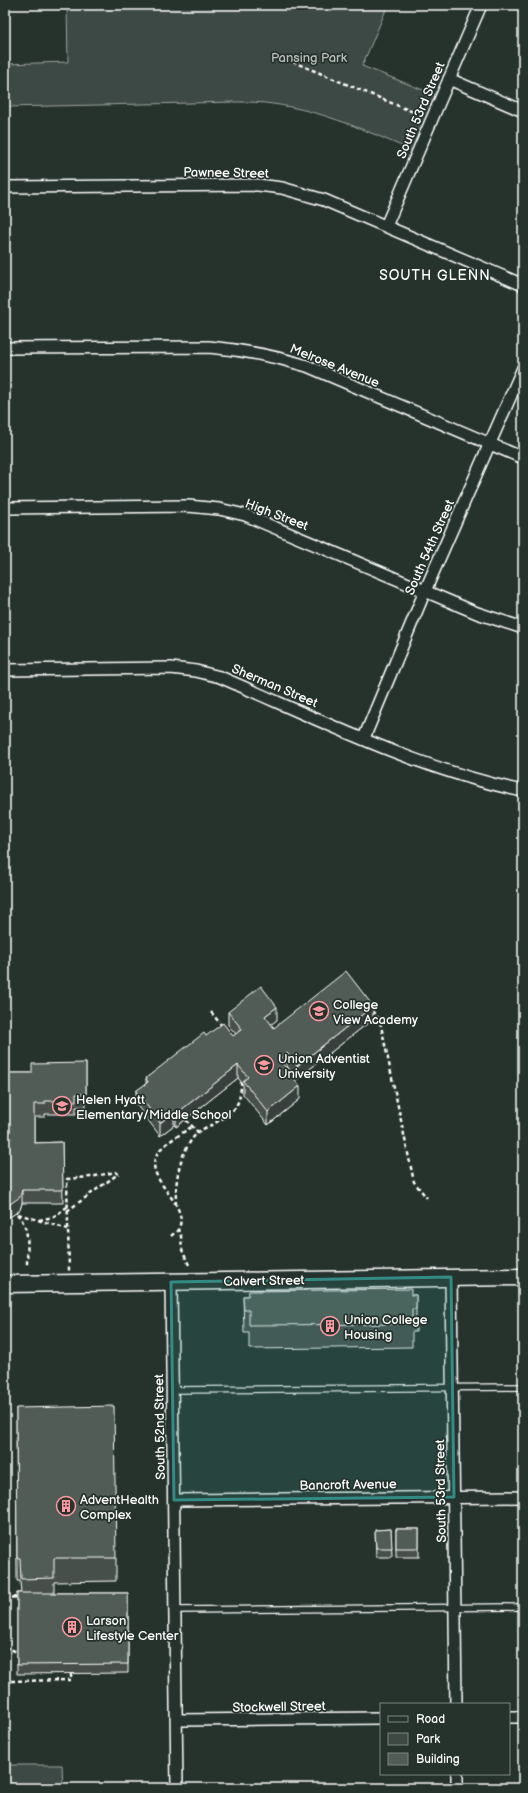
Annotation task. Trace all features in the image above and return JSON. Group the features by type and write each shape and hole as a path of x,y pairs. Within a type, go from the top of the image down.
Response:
{"street":[{"name":"South 53rd Street","path":"386,226 481,5"},
{"path":"449,80 523,111"},
{"name":"Pawnee Street","path":"5,187 258,185 305,193 523,285"},
{"name":"Melrose Avenue","path":"5,348 209,347 272,356 307,366 523,458"},
{"name":"South 54th Street","path":"364,738 425,591 523,368"},
{"name":"High Street","path":"5,508 188,506 219,509 245,514 477,613 523,628"},
{"name":"Sherman Street","path":"5,670 171,668 196,671 220,677 418,761 452,772 523,791"},
{"name":"South 53rd Street","path":"451,1277 456,1703"},
{"name":"Calvert Street","path":"5,1284 523,1277"},
{"name":"South 52nd Street","path":"171,1282 177,1788"},
{"name":"Bancroft Avenue","path":"174,1500 523,1497"},
{"path":"510,1717 523,1717"},
{"name":"Stockwell Street","path":"177,1720 380,1718"},
{"path":"457,1775 457,1788"}],"lane":[{"path":"173,1390 523,1387"},
{"path":"176,1610 523,1607"}],"path":[{"path":"286,59 418,114"},
{"path":"372,1010 380,1021 414,1182 427,1198"},
{"path":"211,1012 226,1031"},
{"path":"176,1206 176,1188 183,1156 198,1132 218,1122 232,1112 240,1100 241,1082"},
{"path":"186,1120 198,1132"},
{"path":"171,1236 178,1230 182,1218 157,1177 155,1160 159,1151 192,1127"},
{"path":"67,1211 118,1174 116,1172 67,1180 67,1211 69,1283"},
{"path":"37,1220 53,1217 67,1207"},
{"path":"27,1266 27,1228 24,1221 17,1214 68,1229"},
{"path":"178,1230 181,1233 182,1250 189,1265"},
{"path":"5,1598 21,1597"},
{"path":"5,1647 17,1652"},
{"path":"5,1684 9,1681 71,1680 71,1673"},
{"path":"5,1677 9,1681"}],"highlighted area":[{"path":"451,1277 454,1497 174,1500 171,1282"}],"green space":[{"name":"Pansing Park","path":"67,5 388,5 362,66 441,97 417,153 364,130 329,117 292,107 268,103 236,102 5,107 5,64 68,62"},
{"path":"5,1765 62,1765 63,1788 5,1788"}],"building":[{"name":"College View Academy","path":"346,971 373,1006 297,1066 287,1053 279,1059 300,1086 268,1112 243,1081 248,1077 238,1065 176,1114 174,1112 160,1123 136,1091 148,1082 146,1078 204,1033 206,1036 223,1023 233,1036 242,1029 228,1012 261,986 277,1007 265,1016 274,1028"},
{"name":"Helen Hyatt Elementary/Middle School","path":"86,1063 86,1094 76,1094 76,1101 45,1101 45,1104 34,1104 34,1143 62,1142 63,1190 22,1190 20,1197 10,1204 5,1205 5,1073 32,1073 32,1064"},
{"path":"411,1289 411,1295 416,1295 416,1309 412,1309 412,1324 249,1325 249,1310 244,1310 243,1296 248,1296 249,1291"},
{"name":"AdventHealth Complex","path":"114,1406 116,1558 54,1558 54,1578 21,1579 20,1558 17,1558 16,1408"},
{"path":"391,1529 392,1548 376,1548 375,1530"},
{"path":"396,1529 419,1529 419,1548 396,1548"},
{"name":"Larson Lifestyle Center","path":"17,1593 128,1593 128,1664 17,1665"}],"place":[{"name":"College View Academy","path":"319,1011"},
{"name":"Union Adventist University","path":"264,1065"},
{"name":"Helen Hyatt Elementary/Middle School","path":"62,1106"},
{"name":"Union College Housing","path":"330,1326"},
{"name":"AdventHealth Complex","path":"66,1506"},
{"name":"Larson Lifestyle Center","path":"72,1627"}],"district":[{"name":"SOUTH GLENN","path":"435,275"}]}
